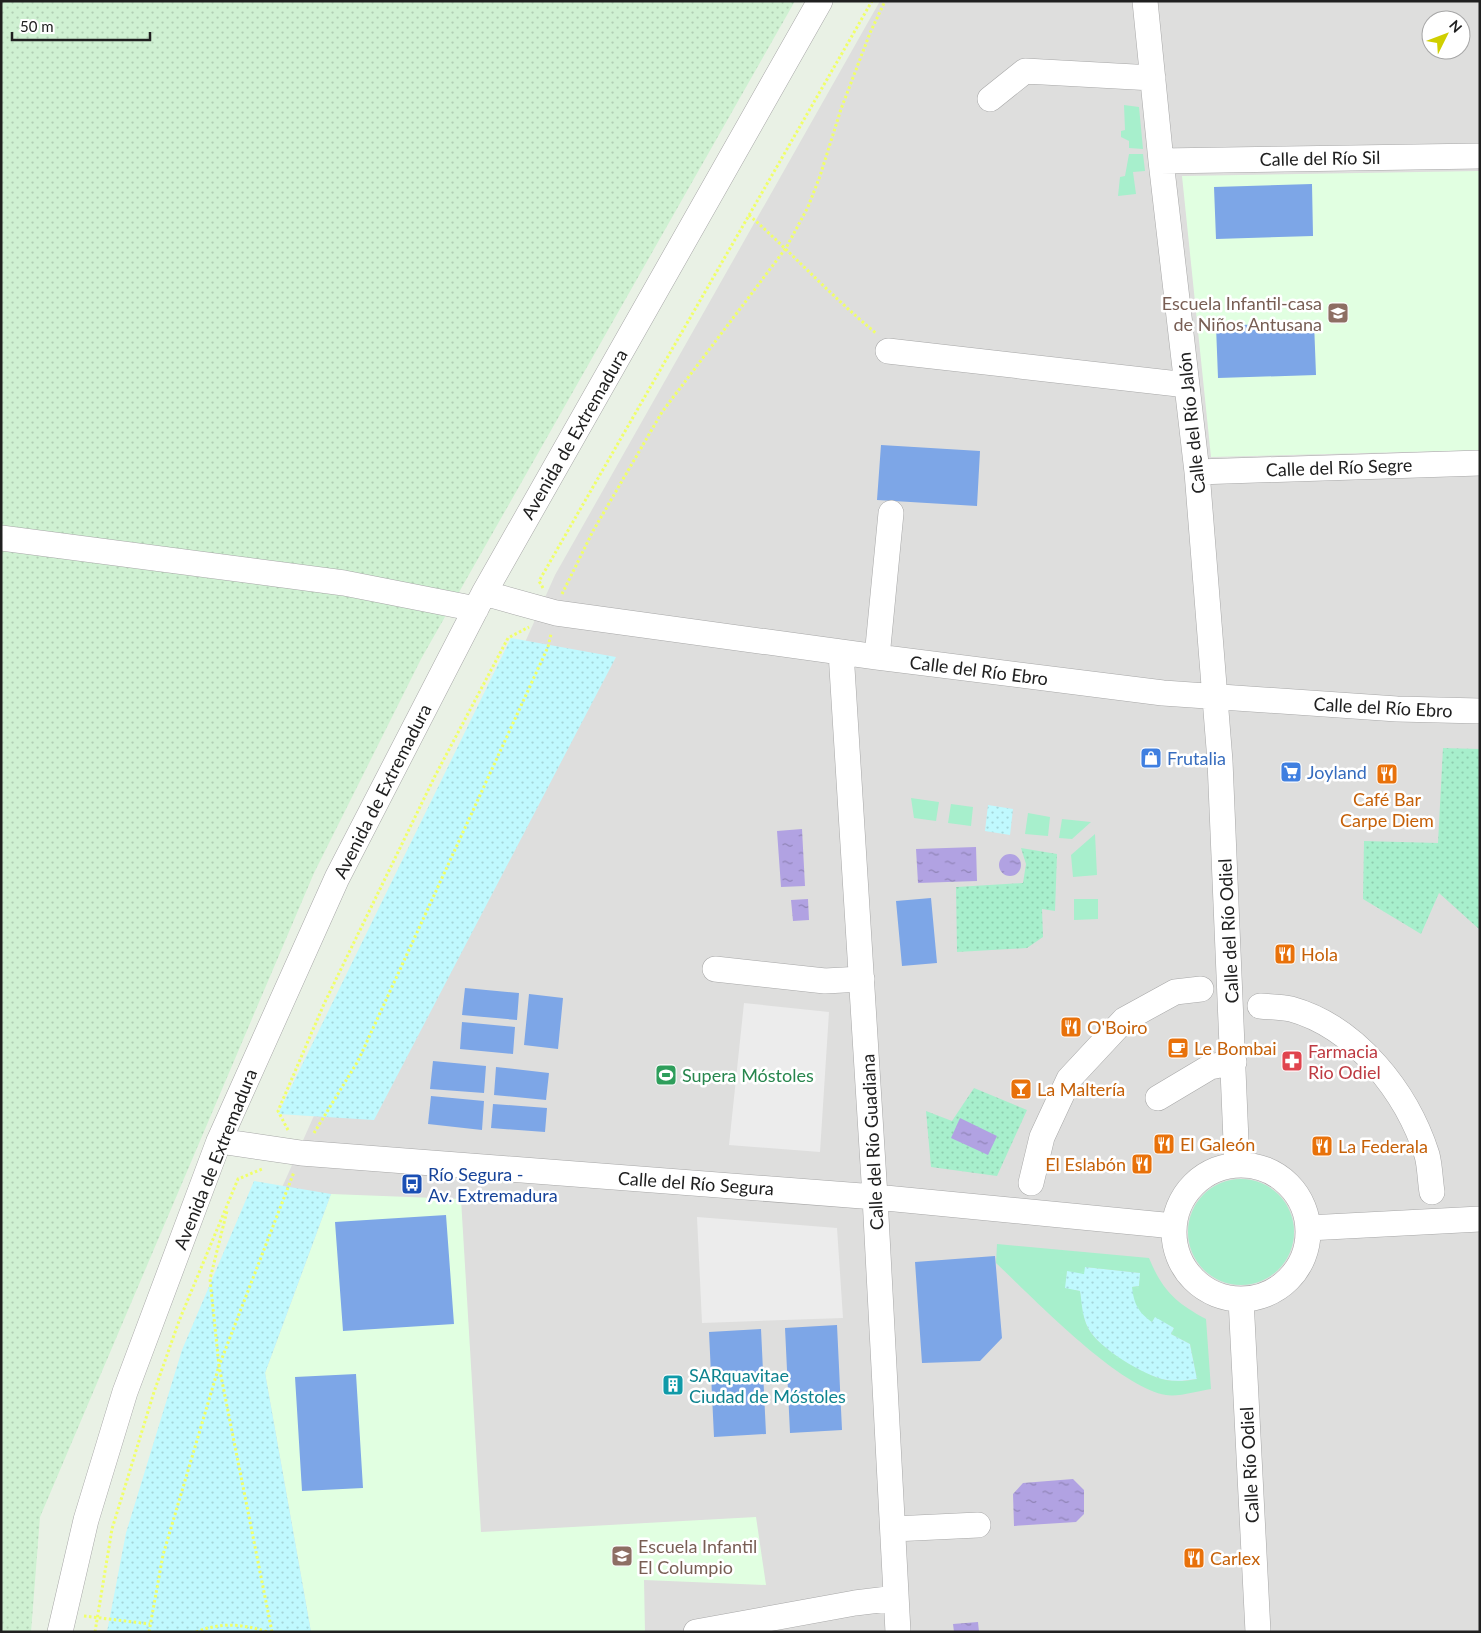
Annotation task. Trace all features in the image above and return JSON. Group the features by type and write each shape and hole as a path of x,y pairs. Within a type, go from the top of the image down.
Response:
{"street":[{"name":"Avenida de Extremadura","path":"62,1622 86,1520 125,1392 219,1141 337,878 480,601 820,1"},
{"name":"Calle del Río Jalón","path":"1146,1 1161,161 1198,472 1215,697"},
{"path":"990,99 1025,72 1153,78"},
{"name":"Calle del Río Sil","path":"1161,161 1480,156"},
{"path":"894,351 1187,385"},
{"name":"Calle del Río Segre","path":"1198,472 1480,463"},
{"path":"876,657 891,513"},
{"name":"Calle del Río Ebro","path":"1,538 480,601 876,657 1163,693 1397,709 1480,711"},
{"name":"Calle del Río Guadiana","path":"841,652 875,1197 898,1632"},
{"name":"Calle del Río Odiel","path":"1215,697 1234,1062 1237,1164"},
{"path":"715,969 825,981 862,979"},
{"path":"1031,1183 1042,1137 1069,1079 1124,1020 1174,992 1201,989"},
{"path":"1260,1006 1290,1009 1320,1021 1349,1041 1376,1066 1397,1092 1414,1121 1427,1156 1432,1192"},
{"path":"1158,1098 1210,1067 1234,1062"},
{"name":"Calle del Río Segura","path":"219,1141 301,1153 875,1197 1174,1226"},
{"path":"1237,1164 1260,1167 1278,1176 1294,1190 1306,1212 1308,1228 1306,1249 1296,1272 1279,1288 1264,1295 1241,1299 1219,1296 1202,1286 1184,1268 1175,1245 1174,1226 1182,1199 1201,1178 1217,1169 1237,1164"},
{"path":"1308,1228 1480,1219"},
{"name":"Calle Río Odiel","path":"1241,1299 1258,1632"},
{"path":"893,1530 978,1525"},
{"path":"696,1632 855,1603 896,1598"}],"path":[{"path":"556,613 539,581 872,1"},
{"path":"149,1632 163,1555 219,1366 301,1153 358,1060 548,647 563,591 593,532 662,412 786,248 808,207 847,92 870,33 885,1"},
{"path":"749,215 786,248 843,306 894,351"},
{"path":"301,1153 278,1111 324,1004 435,776 508,638 556,613"},
{"path":"95,1632 112,1529 154,1392 179,1321 238,1179 265,1168"},
{"path":"201,1187 230,1200"},
{"path":"230,1200 210,1279 219,1366 272,1632"},
{"path":"62,1622 97,1618 150,1624"},
{"path":"196,1632 211,1626 244,1624 268,1632"}],"shaded area":[{"path":"1,1 795,1 421,659 314,873 40,1517 31,1632 1,1632"},
{"path":"880,1 1480,1 1480,1632 109,1632 128,1533 555,575"},
{"path":"1124,105 1139,107 1143,149 1129,148 1129,141 1121,137 1121,131 1125,130"},
{"path":"1129,154 1143,154 1145,171 1133,172 1136,194 1118,196 1120,177 1125,176"},
{"name":"Escuela Infantil-casa de Niños Antusana","path":"1479,171 1480,450 1211,457 1182,176"},
{"path":"1312,184 1313,236 1216,239 1214,187"},
{"path":"1314,322 1316,375 1218,378 1216,326"},
{"path":"881,445 980,451 977,506 877,500"},
{"path":"511,638 616,657 374,1120 278,1114"},
{"path":"1443,748 1480,749 1480,930 1439,893 1421,934 1363,899 1364,841 1438,843"},
{"path":"911,798 939,802 936,821 914,818"},
{"path":"951,804 973,807 971,826 948,823"},
{"path":"988,805 1013,809 1010,835 985,831"},
{"path":"1028,813 1050,817 1048,836 1025,834"},
{"path":"1062,819 1091,822 1072,839 1059,838"},
{"path":"1095,834 1097,875 1073,877 1071,855"},
{"path":"1021,848 1057,854 1055,911 1042,909 1043,937 1027,948 957,952 956,887 1023,883 1026,864"},
{"path":"931,898 937,963 902,966 896,901"},
{"path":"1074,899 1098,899 1098,919 1074,920"},
{"path":"465,988 519,993 517,1020 462,1015"},
{"path":"529,994 563,998 558,1049 524,1045"},
{"path":"744,1003 829,1012 820,1152 729,1145"},
{"path":"462,1022 515,1027 513,1054 460,1049"},
{"path":"433,1061 486,1066 484,1093 430,1089"},
{"path":"496,1067 549,1073 546,1100 494,1095"},
{"path":"974,1088 1027,1110 997,1176 931,1167 926,1111 952,1121"},
{"path":"431,1096 484,1101 482,1130 428,1124"},
{"path":"493,1104 547,1108 545,1132 491,1128"},
{"path":"1241,1179 1261,1183 1278,1195 1290,1212 1294,1232 1290,1252 1278,1269 1261,1281 1241,1285 1221,1281 1204,1269 1192,1252 1188,1232 1192,1212 1204,1195 1221,1183"},
{"path":"254,1181 331,1194 265,1373 311,1632 107,1632 126,1533 182,1350"},
{"path":"331,1194 461,1199 481,1532 756,1517 766,1585 644,1580 645,1632 311,1632 265,1373"},
{"path":"446,1215 454,1324 343,1331 335,1222"},
{"path":"697,1217 837,1228 843,1318 702,1323"},
{"path":"997,1244 1149,1258 1159,1279 1171,1295 1206,1319 1211,1389 1183,1395 1166,1395 1147,1389 1101,1359 1077,1339 996,1263","holes":["1085,1267 1140,1273 1139,1286 1132,1287 1138,1307 1143,1315 1152,1322 1155,1317 1174,1328 1171,1334 1190,1344 1197,1379 1185,1381 1166,1380 1146,1373 1123,1360 1101,1344 1088,1328 1083,1314 1080,1291 1065,1288 1067,1271 1084,1274"]},
{"path":"995,1256 1002,1338 980,1361 922,1363 915,1262"},
{"path":"1085,1267 1141,1273 1139,1286 1132,1287 1152,1322 1155,1316 1174,1328 1171,1334 1190,1344 1197,1379 1174,1381 1158,1378 1135,1368 1101,1344 1093,1336 1082,1310 1080,1291 1064,1289 1067,1271"},
{"path":"837,1325 842,1430 790,1433 785,1328"},
{"path":"761,1329 766,1434 714,1437 709,1332"},
{"path":"356,1374 363,1488 302,1491 295,1377"}],"water":[{"path":"802,829 805,886 781,887 777,831"},
{"path":"976,847 977,881 918,883 916,849"},
{"path":"1010,854 1018,857 1021,865 1018,873 1010,876 1002,873 999,865 1002,857"},
{"path":"808,899 809,920 793,921 791,900"},
{"path":"960,1118 997,1136 988,1155 951,1138"},
{"path":"1073,1479 1084,1490 1084,1514 1076,1522 1014,1526 1013,1494 1023,1483"},
{"path":"978,1622 979,1632 954,1632 953,1624"}],"place":[{"name":"Escuela Infantil-casa de Niños Antusana","path":"1338,313"},
{"name":"Frutalia","path":"1151,758"},
{"name":"Joyland","path":"1291,772"},
{"name":"Café Bar Carpe Diem","path":"1387,774"},
{"name":"Hola","path":"1285,954"},
{"name":"O'Boiro","path":"1071,1027"},
{"name":"Le Bombai","path":"1178,1048"},
{"name":"Farmacia Rio Odiel","path":"1292,1061"},
{"name":"Supera Móstoles","path":"666,1075"},
{"name":"La Maltería","path":"1021,1089"},
{"name":"El Galeón","path":"1164,1144"},
{"name":"La Federala","path":"1322,1146"},
{"name":"El Eslabón","path":"1142,1164"},
{"name":"Río Segura - Av. Extremadura","path":"412,1184"},
{"name":"SARquavitae Ciudad de Móstoles","path":"673,1385"},
{"name":"Escuela Infantil El Columpio","path":"622,1556"},
{"name":"Carlex","path":"1194,1558"}]}
